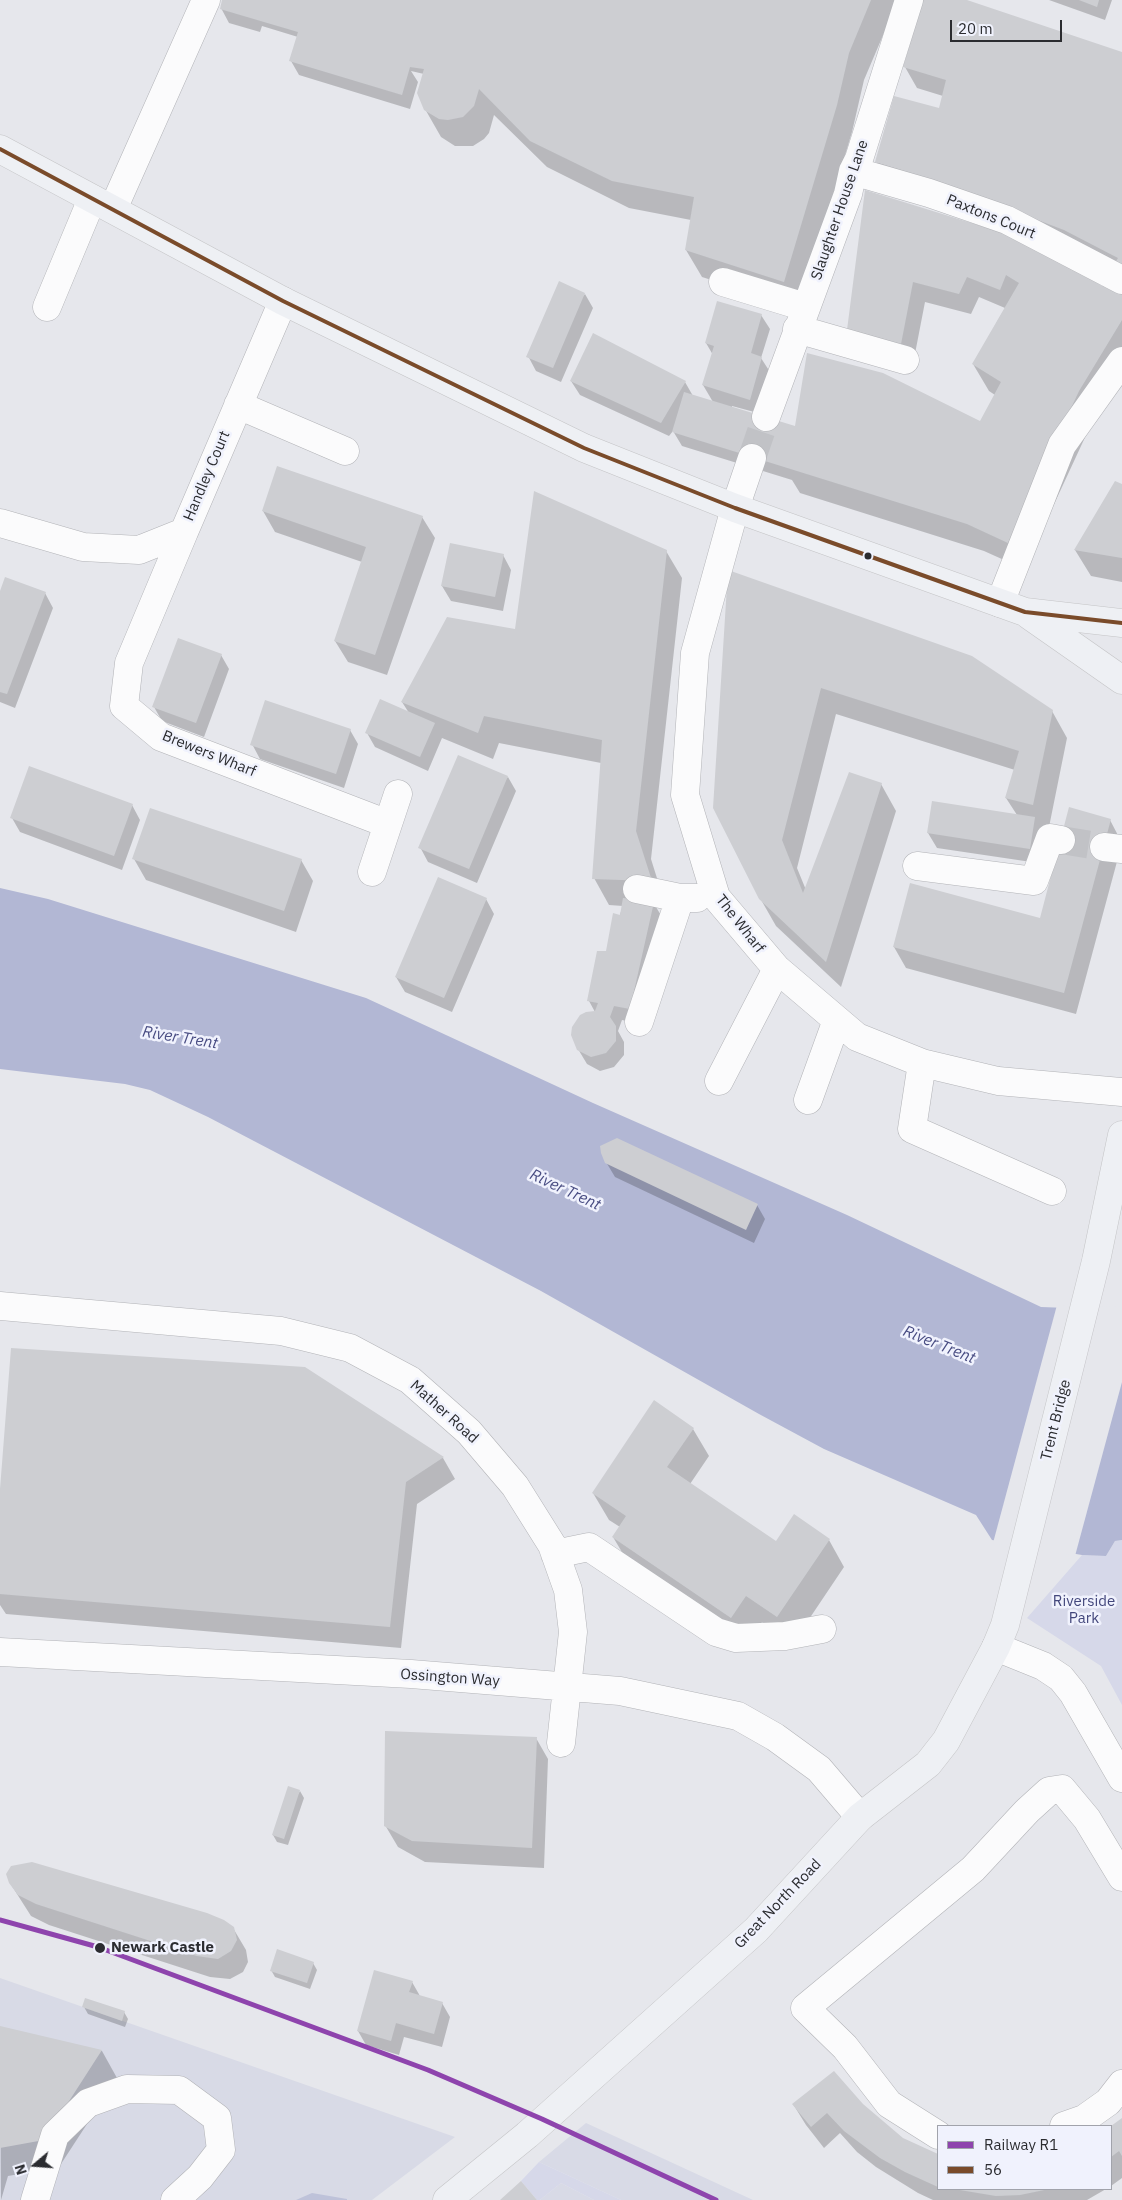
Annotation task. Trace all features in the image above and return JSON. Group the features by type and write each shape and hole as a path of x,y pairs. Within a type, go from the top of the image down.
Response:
{"main road":[{"path":"0,149 283,301 584,448 734,508 1012,608 1122,623"},
{"path":"1012,608 1122,680"},
{"name":"Trent Bridge","path":"1016,1578 1096,1261 1122,1135"},
{"name":"Great North Road","path":"447,2200 527,2135 756,1930 860,1817 928,1764 946,1741 996,1647 1005,1625 1016,1578"}],"street":[{"path":"47,307 206,0"},
{"name":"Slaughter House Lane","path":"766,418 801,318 848,194 853,171 859,159 909,0"},
{"name":"Paxtons Court","path":"853,171 928,193 1008,220 1122,280"},
{"path":"723,282 801,318 905,360"},
{"name":"Handley Court","path":"0,523 83,547 139,550 184,532 283,301"},
{"path":"1012,608 1062,444 1122,361"},
{"path":"238,404 345,451"},
{"path":"734,508 752,458"},
{"name":"The Wharf","path":"734,508 694,653 685,795 716,897 777,969 857,1037 922,1063 998,1081 1122,1092"},
{"name":"Brewers Wharf","path":"184,532 129,663 124,706 161,737 388,824"},
{"path":"372,872 398,794"},
{"path":"916,866 1034,881 1050,838 1061,840"},
{"path":"637,889 680,898 716,897"},
{"path":"639,1022 680,898"},
{"path":"719,1081 777,969"},
{"path":"808,1100 838,1020"},
{"path":"922,1063 912,1130 1052,1192"},
{"name":"Mather Road","path":"0,1306 281,1331 350,1348 410,1380 469,1432 524,1498 552,1545 568,1590 573,1632 561,1743"},
{"path":"555,1554 589,1547 716,1632 736,1638 785,1636 822,1629"},
{"path":"996,1647 1043,1666 1061,1678 1073,1693 1122,1778"},
{"name":"Ossington Way","path":"0,1652 411,1674 620,1691 738,1716 775,1737 819,1769 860,1817"},
{"path":"937,2134 890,2104 846,2047 805,2008 972,1869 1027,1811 1049,1791 1062,1789 1087,1819 1122,1877"},
{"path":"1067,2125 1084,2119 1108,2102 1122,2084"},
{"path":"35,2200 55,2135 88,2103 127,2088 179,2090 217,2118 221,2150 200,2177 175,2200"}],"shaded area":[{"path":"0,1978 455,2137 372,2200 0,2200"},
{"path":"586,2123 753,2200 621,2200 539,2162"},
{"path":"561,2183 594,2200 540,2200"},
{"path":"312,2193 347,2199 347,2200 296,2200"}],"green space":[{"name":"Riverside Park","path":"1122,1540 1122,1705 1101,1666 1027,1618 1082,1555 1106,1556 1115,1541"},
{"path":"539,2162 621,2200 594,2200 561,2183 540,2200 537,2200 521,2181"}],"water":[{"name":"River Trent","path":"0,888 48,899 366,998 593,1103 847,1215 1041,1307 1122,1310 1122,1540 1115,1541 1106,1556 1082,1555 992,1540 976,1515 824,1449 541,1291 208,1117 150,1090 125,1084 0,1069"}],"pier":[{"path":"1057,1305 1122,1307 1122,1382 1075,1556 993,1543"}],"building":[{"path":"222,0 871,0 849,53 837,105 784,282 685,250 694,197 612,181 530,141 479,89 474,106 463,117 448,120 439,119 424,110 417,93 424,69 410,67 402,95 289,61 298,32 220,9"},
{"path":"923,0 967,0 1122,52 1122,320 1079,391 1008,543 967,524 672,432 684,392 795,426 807,353 883,373 980,421 1001,382 972,364 1019,283 1006,275 1000,290 967,277 959,294 913,282 901,344 847,330 865,190 1023,239 1077,269 1102,286 1118,258 1064,230 927,178 875,162 894,96 939,108 946,80 903,67"},
{"path":"1079,0 1099,0 1097,7"},
{"path":"559,281 585,293 553,368 526,357"},
{"path":"717,301 762,314 751,353 762,357 750,400 702,385 714,346 705,343"},
{"path":"593,333 686,381 661,423 570,381"},
{"path":"277,466 423,516 375,655 334,641 366,547 262,511"},
{"path":"1115,481 1122,484 1122,558 1074,550"},
{"path":"534,491 667,550 636,831 652,881 592,879 602,740 484,716 478,733 401,702 447,617 515,629"},
{"path":"450,543 504,554 495,597 441,586"},
{"path":"728,570 972,656 1053,710 1033,805 1005,798 1019,751 821,688 782,840 803,893 849,772 882,783 826,962 759,899 713,808"},
{"path":"5,577 46,592 7,694 0,692 0,591"},
{"path":"178,638 222,654 196,723 152,707"},
{"path":"380,699 435,723 420,757 365,733"},
{"path":"265,700 351,729 336,774 250,745"},
{"path":"458,755 508,776 469,869 418,848"},
{"path":"29,766 133,804 114,856 10,818"},
{"path":"932,801 1035,817 1030,849 927,833"},
{"path":"1069,807 1111,819 1064,993 893,947 910,883 1040,918"},
{"path":"150,808 302,859 284,911 132,859"},
{"path":"438,877 487,898 444,998 395,977"},
{"path":"623,898 654,902 630,1009 614,1006 610,1017 616,1026 616,1041 606,1053 591,1057 577,1050 571,1035 572,1027 580,1015 595,1011 598,1003 587,1001 597,951 606,951 613,913 620,915"},
{"path":"617,1138 758,1204 746,1230 605,1163 600,1146"},
{"path":"11,1348 305,1367 444,1457 406,1482 390,1627 0,1594 0,1489"},
{"path":"654,1400 694,1428 667,1467 776,1541 794,1514 830,1539 777,1617 746,1596 731,1618 612,1537 626,1516 592,1493"},
{"path":"385,1731 537,1737 532,1848 412,1841 384,1826"},
{"path":"288,1786 300,1790 284,1839 272,1835"},
{"path":"32,1862 207,1913 224,1920 234,1927 237,1940 231,1951 218,1959 197,1956 36,1904 18,1895 9,1883 6,1874 11,1866"},
{"path":"277,1949 314,1962 307,1983 270,1971"},
{"path":"374,1970 413,1981 409,1992 443,2002 434,2034 396,2023 391,2041 357,2031"},
{"path":"85,1998 125,2011 122,2021 82,2007"},
{"path":"0,2026 102,2050 44,2140 0,2148"},
{"path":"834,2071 863,2104 903,2138 937,2154 937,2187 880,2158 844,2131 827,2113 811,2127 792,2104"},
{"path":"1122,2118 1122,2156 1119,2151 1112,2156 1112,2125"},
{"path":"521,2181 537,2200 500,2200"},
{"path":"960,2190 1044,2190 1020,2195 996,2196"}],"tunnel":[{"path":"752,458 766,417"},
{"path":"1061,840 1104,847"}],"rail line":[{"name":"R1","path":"0,1920 98,1947 428,2070 542,2119 716,2200"}],"transit line":[{"name":"56","path":"0,149 283,301 584,448 735,508 1025,612 1122,623"}],"place":[{"name":"Newark Castle","path":"100,1948"}]}
